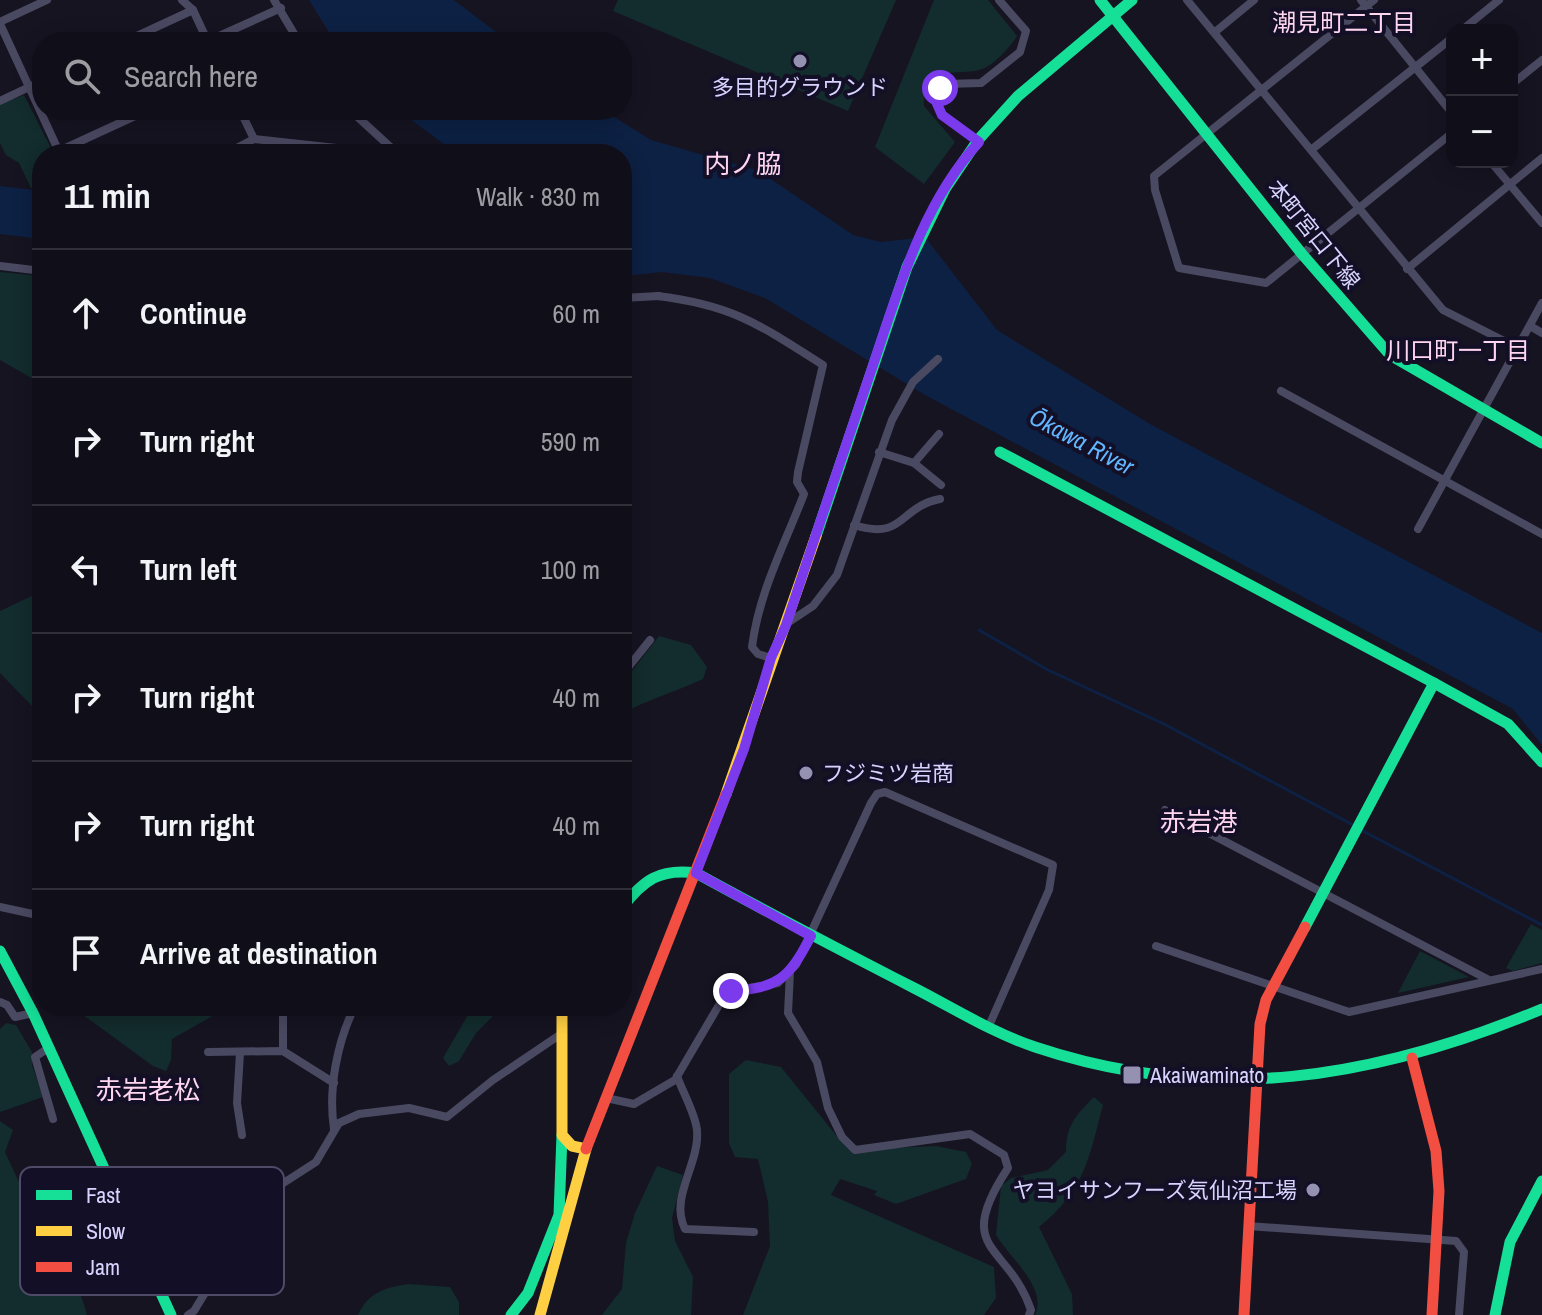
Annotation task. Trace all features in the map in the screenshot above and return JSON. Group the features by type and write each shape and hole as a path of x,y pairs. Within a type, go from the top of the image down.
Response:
{"main road":[{"name":"本町宮口下線","path":"1100,0 1302,254 1390,355 1480,411 1542,443"},
{"path":"540,1315 586,1149 744,749 771,658 786,625 907,267 927,220 961,161 1010,106 1132,0"},
{"path":"1000,452 1508,724 1542,762"},
{"path":"1244,1315 1260,1024 1274,987 1434,683"},
{"path":"632,896 645,881 660,871 696,873 988,1028 1063,1056 1125,1071 1256,1081 1386,1066 1480,1038 1542,1009"},
{"path":"0,951 32,1011"},
{"path":"34,1016 102,1167"},
{"path":"511,1315 528,1293 559,1215 562,1016"},
{"path":"1412,1058 1436,1151 1439,1191 1432,1315"},
{"path":"562,1135 572,1146 586,1149"},
{"path":"1495,1315 1510,1242 1542,1181"},
{"path":"162,1295 171,1315"}],"street":[{"path":"32,94 0,23 47,0"},
{"path":"182,0 193,10 203,32"},
{"path":"274,0 294,32"},
{"path":"979,142 942,115 935,99 945,84 981,83 1020,52 1026,31 999,0"},
{"path":"1187,0 1443,310 1516,347"},
{"path":"1215,32 1254,0"},
{"path":"1374,0 1364,3 1154,176 1155,190 1179,268 1266,283 1446,138"},
{"path":"1469,24 1499,0"},
{"path":"1364,3 1446,106"},
{"path":"229,32 281,8"},
{"path":"146,32 193,10"},
{"path":"1311,150 1446,43"},
{"path":"1518,79 1542,60"},
{"path":"0,101 32,86"},
{"path":"44,120 55,144"},
{"path":"78,144 127,120"},
{"path":"245,120 254,139"},
{"path":"361,120 386,144"},
{"path":"244,144 254,139 300,144"},
{"path":"1407,269 1542,158"},
{"path":"1496,168 1542,223"},
{"path":"0,266 32,270"},
{"path":"632,297 658,296 710,304 745,316 823,365 798,472 797,482 804,494 774,571 765,583 757,611 752,647 758,654 771,658"},
{"path":"1418,529 1480,411 1542,303"},
{"path":"1530,326 1542,333"},
{"path":"786,625 813,606 837,575 879,452 913,382 938,359"},
{"path":"1281,391 1443,483 1542,534"},
{"path":"914,463 939,434"},
{"path":"879,452 914,463 941,485"},
{"path":"854,525 882,531 899,524 923,504 940,499"},
{"path":"632,662 650,640"},
{"path":"606,1098 634,1104 677,1076 719,1005 731,991 778,983 791,971 811,936 877,794 885,792 1053,865 1054,874 1049,890 988,1028"},
{"path":"1165,810 1489,981"},
{"path":"0,907 32,914"},
{"path":"1156,946 1349,1012 1542,969"},
{"path":"791,971 788,1013 817,1062 832,1118 842,1137 855,1150 970,1134 1004,1155 1008,1168 986,1203 983,1225 990,1249 1025,1292 1031,1310 1029,1315"},
{"path":"0,1002 7,1005 15,1017 32,1013"},
{"path":"283,1016 283,1051"},
{"path":"334,1130 330,1104 344,1028 350,1016"},
{"path":"284,1183 316,1162 339,1123 359,1114 389,1109 409,1108 447,1117 561,1034"},
{"path":"47,1049 35,1057 53,1119"},
{"path":"208,1052 283,1051 334,1083"},
{"path":"240,1053 237,1103 242,1135"},
{"path":"677,1076 697,1131 682,1192 680,1219 685,1229 754,1232"},
{"path":"1248,1226 1436,1237 1456,1241 1464,1252 1459,1315"},
{"path":"188,1315 203,1295"}],"green space":[{"name":"多目的グラウンド","path":"618,0 896,0 848,111 613,11"},
{"path":"934,0 988,0 1017,36 990,65 970,72 943,74 930,83 925,92 924,106 955,142 924,184 875,147"},
{"path":"24,95 32,111 32,120 37,120 49,144 32,144 32,188 19,163 6,155 0,143 0,104"},
{"path":"0,272 32,275 32,378 0,360"},
{"path":"32,596 32,706 0,673 0,611"},
{"path":"659,636 691,645 707,667 703,679 632,709 632,671"},
{"path":"1531,924 1542,930 1542,963 1513,971 1506,968"},
{"path":"1420,951 1469,977 1398,993"},
{"path":"85,1016 212,1016 172,1039 171,1060 166,1071 153,1066"},
{"path":"467,1016 493,1016 476,1033 459,1061 449,1066 443,1058"},
{"path":"6,1023 16,1025 32,1052 32,1065 43,1097 0,1112 0,1029"},
{"path":"746,1060 781,1067 840,1140 868,1149 936,1146 966,1152 972,1164 966,1179 896,1204 874,1195 877,1191 840,1179 831,1195 994,1267 996,1298 984,1315 743,1315 770,1246 768,1202 758,1159 735,1157 729,1143 729,1074"},
{"path":"1094,1097 1103,1105 1083,1173 1066,1200 1039,1227 1072,1294 1073,1315 1035,1315 1038,1305 1032,1284 996,1235 1001,1186 1011,1178 1048,1170 1066,1152 1073,1121"},
{"path":"0,1121 13,1130 5,1152 20,1184 20,1295 81,1295 87,1315 0,1315"},
{"path":"657,1166 683,1175 672,1218 675,1241 693,1277 691,1315 602,1315 622,1289 626,1243 635,1213"},
{"path":"408,1284 450,1287 459,1302 459,1315 358,1315 378,1292"}],"water":[{"path":"309,0 454,0 496,32 329,32"},
{"name":"Ōkawa River","path":"411,120 619,120 651,140 759,171 853,235 881,242 925,237 997,330 1150,424 1542,633 1542,745 1513,709 925,395 765,298 710,278 662,272 632,275 632,144 444,144"},
{"path":"0,186 32,190 32,238 0,234"}],"waterway":[{"path":"979,630 1048,670 1164,724 1355,826"},
{"path":"1361,830 1542,925"}],"traffic: fast":[{"path":"1100,0 1302,254 1390,355 1542,443"},
{"path":"816,536 907,267 945,189 978,140 1018,96 1132,0"},
{"path":"1000,452 1434,683"},
{"path":"1305,927 1434,683 1508,724 1542,762"},
{"path":"632,896 645,883 662,874 696,873 1004,1035 1101,1065 1165,1076 1229,1079 1292,1076 1354,1067 1417,1053 1542,1009"},
{"path":"0,951 32,1011"},
{"path":"34,1016 103,1167"},
{"path":"511,1315 528,1293 559,1215 562,1135"},
{"path":"1495,1315 1510,1242 1542,1181"},
{"path":"162,1295 171,1315"}],"traffic: slow":[{"path":"726,794 816,536"},
{"path":"540,1315 586,1149 572,1146 562,1135 562,1016"}],"traffic: jam":[{"path":"586,1149 726,794"},
{"path":"1244,1315 1260,1024 1266,1000 1305,927"},
{"path":"1412,1058 1436,1151 1439,1191 1432,1315"}],"place":[{"name":"多目的グラウンド","path":"800,61"},
{"name":"フジミツ岩商","path":"806,773"},
{"name":"Akaiwaminato","path":"1132,1075"},
{"name":"ヤヨイサンフーズ気仙沼工場","path":"1313,1190"}],"district":[{"name":"潮見町二丁目","path":"1344,22"},
{"name":"内ノ脇","path":"743,163"},
{"name":"川口町一丁目","path":"1458,350"},
{"name":"赤岩港","path":"1199,821"},
{"name":"赤岩老松","path":"148,1089"}],"route":[{"path":"731,991 778,983 796,965 811,936 696,873 744,749 771,658 786,625 907,267 941,195 961,161 979,142 942,115 935,99 940,88"}]}
